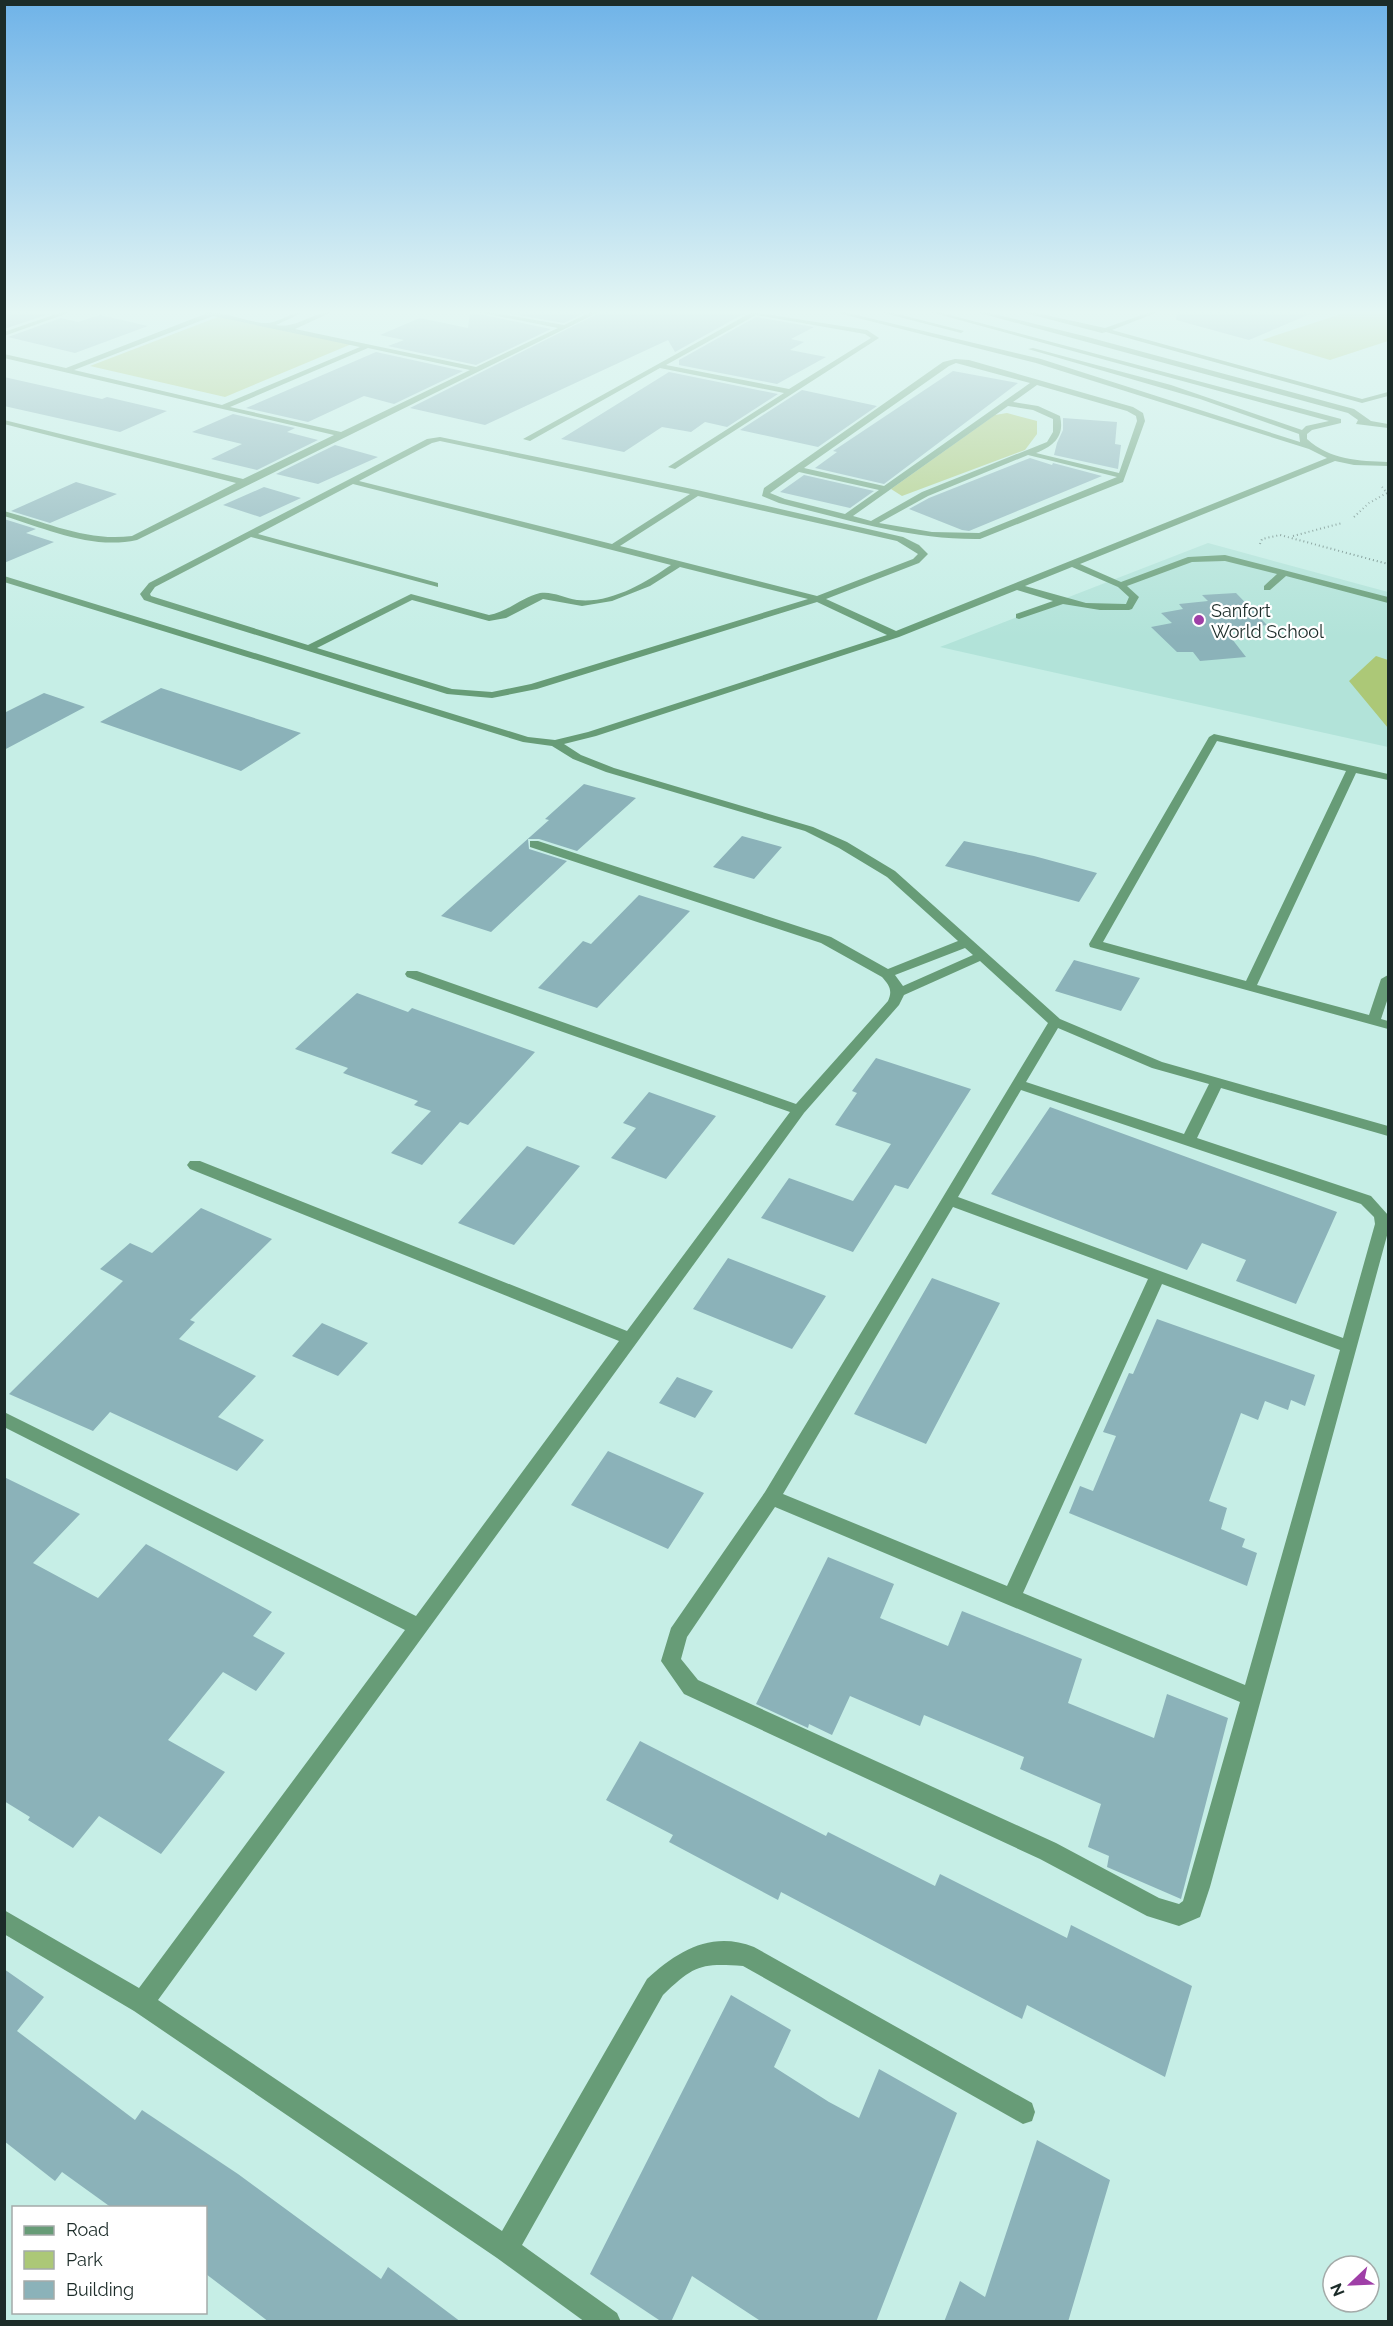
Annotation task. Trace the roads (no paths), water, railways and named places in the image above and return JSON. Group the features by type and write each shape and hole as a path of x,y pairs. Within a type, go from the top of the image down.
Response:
{"street":[{"path":"281,421 342,435"},
{"path":"4,513 100,541 120,542 134,538 372,421"},
{"path":"527,439 560,421"},
{"path":"672,467 746,421"},
{"path":"866,421 765,494 782,501 873,522 956,538 980,537 1120,480 1141,421"},
{"path":"848,516 982,421"},
{"path":"873,522 925,494 1050,444 1057,432 1057,421"},
{"path":"1226,421 1309,447 1335,458 1372,464 1389,464"},
{"path":"1271,421 1303,433"},
{"path":"1303,433 1321,423 1338,421 1389,426"},
{"path":"1365,421 1368,423"},
{"path":"1378,424 1389,421"},
{"path":"4,422 244,482"},
{"path":"1303,433 1303,440 1309,447"},
{"path":"447,439 900,539 916,547 923,554 916,561 818,599 533,687 492,695 451,692 159,602 147,598 144,594 152,585 354,482 430,441 447,439"},
{"path":"1028,453 1122,476"},
{"path":"4,579 527,740 555,743 592,734 896,635 1335,458"},
{"path":"1372,464 1389,472"},
{"path":"798,469 886,489"},
{"path":"354,482 818,599 896,635"},
{"path":"615,546 697,493"},
{"path":"252,535 435,585"},
{"path":"1121,585 1191,560 1226,558 1389,600"},
{"path":"309,648 411,597 480,616 497,617 541,597 548,596 581,603 607,600 645,584 680,563"},
{"path":"1017,586 1060,602 1105,609 1129,607 1134,597 1121,585 1072,564"},
{"path":"1268,588 1284,573"},
{"path":"1019,616 1060,602"},
{"path":"1389,777 1214,737 1095,944 1389,1025"},
{"path":"555,743 577,757 610,770 809,829 843,845 891,874 1055,1022 1157,1065 1389,1131"},
{"path":"1250,986 1352,769"},
{"path":"142,2003 800,1110 894,1002 898,993 896,985 887,974 826,940 534,844"},
{"path":"887,974 965,943"},
{"path":"898,993 981,956"},
{"path":"412,974 800,1110"},
{"path":"1374,1021 1389,979"},
{"path":"1017,1084 1366,1200 1381,1215 1383,1224 1192,1908 1179,1916 1155,1908 1048,1851 692,1687 671,1661 678,1634 771,1497 948,1198 1017,1084 1055,1022"},
{"path":"1188,1141 1217,1082"},
{"path":"195,1165 631,1339"},
{"path":"948,1198 1349,1347"},
{"path":"1011,1598 1158,1276"},
{"path":"4,1419 419,1627"},
{"path":"771,1497 1252,1697"},
{"path":"4,1921 142,2003 506,2249 608,2322"},
{"path":"506,2249 655,1987 681,1961 709,1952 746,1955 1023,2112"}],"place":[{"name":"Sanfort World School","path":"1199,620"}]}
